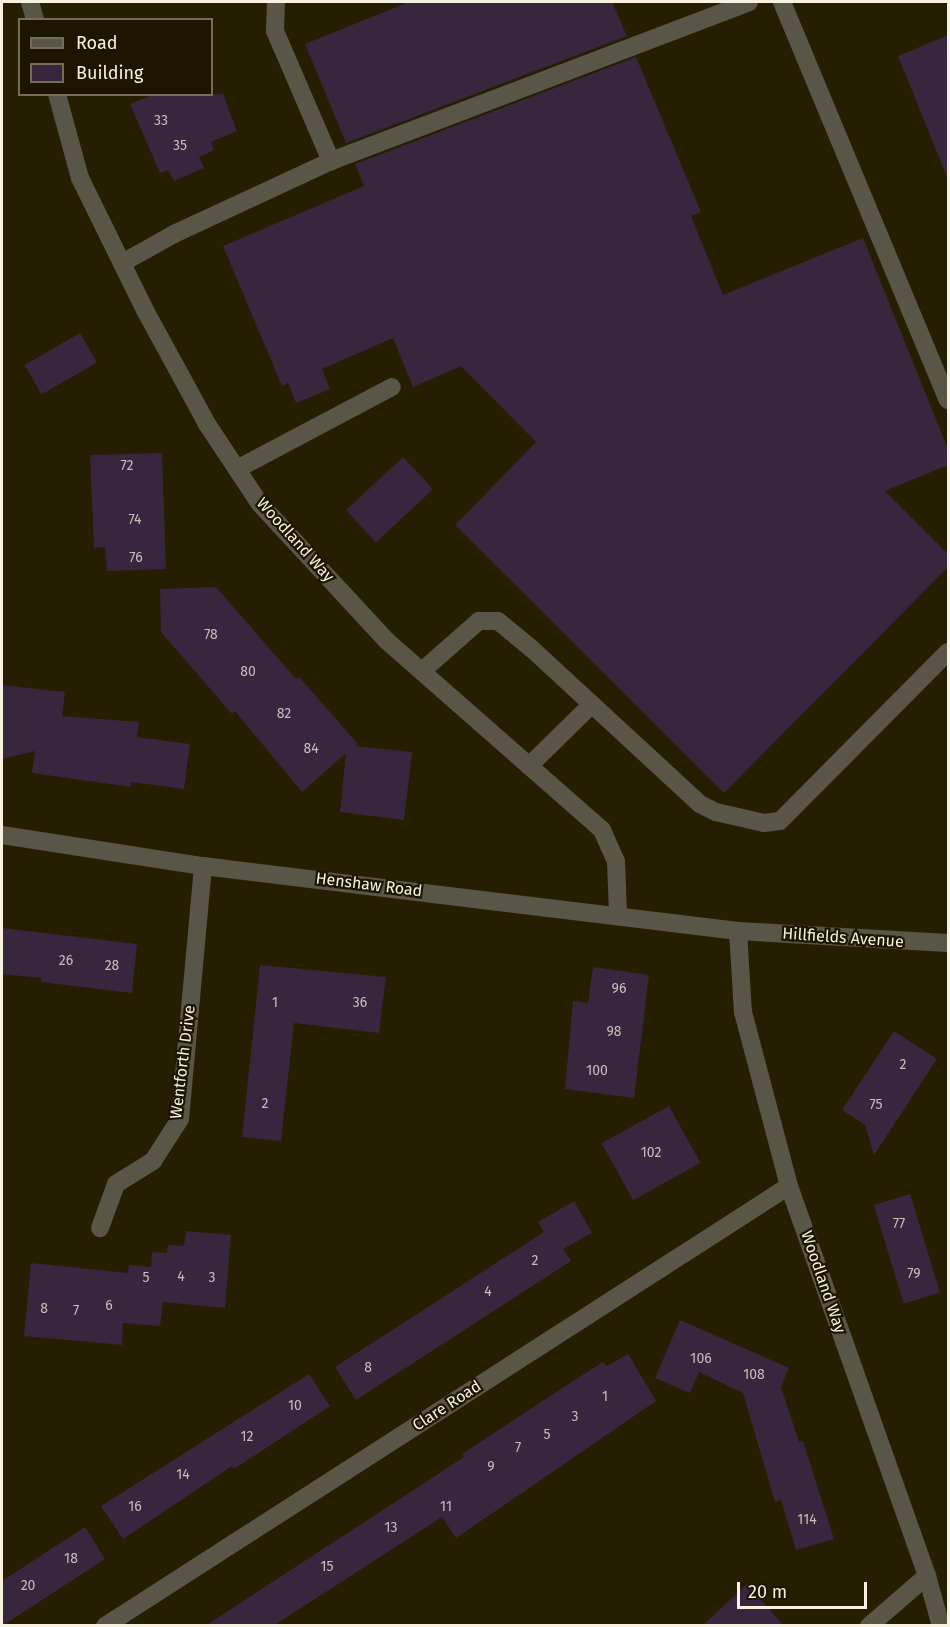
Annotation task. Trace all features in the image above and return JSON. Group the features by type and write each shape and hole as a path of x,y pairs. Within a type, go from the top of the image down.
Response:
{"street":[{"path":"30,2 34,18"},
{"path":"276,2 275,32 331,160"},
{"path":"122,263 174,234 331,160 749,2"},
{"path":"782,2 948,400"},
{"name":"Woodland Way","path":"58,96 80,178 122,263 207,424 260,504 387,641 602,830 616,861 618,914"},
{"path":"237,469 392,387"},
{"path":"422,672 479,621 498,621 532,649 700,804 716,812 764,823 780,821 948,652"},
{"path":"530,766 592,704"},
{"name":"Henshaw Road","path":"2,835 203,866 618,914 738,931"},
{"name":"Wentforth Drive","path":"100,1228 116,1184 153,1161 180,1119 203,866"},
{"name":"Woodland Way","path":"738,931 744,1012 789,1186 927,1576 941,1626"},
{"name":"Hillfields Avenue","path":"738,931 948,943"},
{"name":"Clare Road","path":"105,1626 789,1186"},
{"path":"869,1626 927,1576"}],"building":[{"path":"409,2 612,2 627,36 346,143 305,44"},
{"path":"948,35 948,177 947,177 898,56"},
{"path":"636,57 701,212 691,216 723,295 863,238 948,449 948,465 885,491 948,554 948,567 724,793 455,525 536,442 461,366 413,387 393,338 322,369 330,389 296,403 288,383 282,386 223,246 364,186 355,164"},
{"path":"223,94 237,131 211,142 214,150 199,157 204,168 174,181 168,170 160,173 130,104 150,96"},
{"path":"80,333 97,362 42,394 25,365"},
{"path":"162,453 166,569 107,571 105,547 94,548 90,455"},
{"path":"403,457 433,489 376,542 346,510"},
{"path":"216,587 296,679 299,677 358,744 355,746 412,752 404,820 340,812 346,753 302,792 235,711 232,714 161,632 160,589"},
{"path":"2,685 65,692 62,716 139,722 137,737 190,744 184,789 131,782 131,787 32,773 35,751 2,759"},
{"path":"2,928 137,944 132,993 41,982 41,978 2,974"},
{"path":"260,965 386,977 379,1033 294,1023 281,1141 242,1137"},
{"path":"593,967 649,975 634,1098 565,1089 573,1001 588,1003"},
{"path":"894,1031 937,1059 874,1155 865,1125 842,1110"},
{"path":"669,1106 701,1163 633,1200 602,1143"},
{"path":"910,1194 940,1292 904,1304 874,1205"},
{"path":"574,1201 592,1233 563,1249 571,1261 356,1400 335,1367 544,1232 538,1222"},
{"path":"186,1231 231,1235 225,1308 163,1302 160,1326 123,1323 122,1345 24,1336 31,1263 128,1273 129,1265 151,1267 152,1252 167,1253 168,1245 184,1246"},
{"path":"680,1320 789,1368 781,1387 799,1442 803,1441 834,1539 796,1550 781,1500 775,1502 743,1393 699,1372 690,1393 655,1378"},
{"path":"628,1354 656,1401 456,1538 442,1517 273,1626 205,1626 464,1457 462,1454 573,1381 603,1362 607,1366"},
{"path":"309,1374 330,1406 234,1469 232,1466 123,1539 101,1506"},
{"path":"85,1527 105,1559 2,1626 2,1581"},
{"path":"747,1584 784,1626 702,1626"}]}
